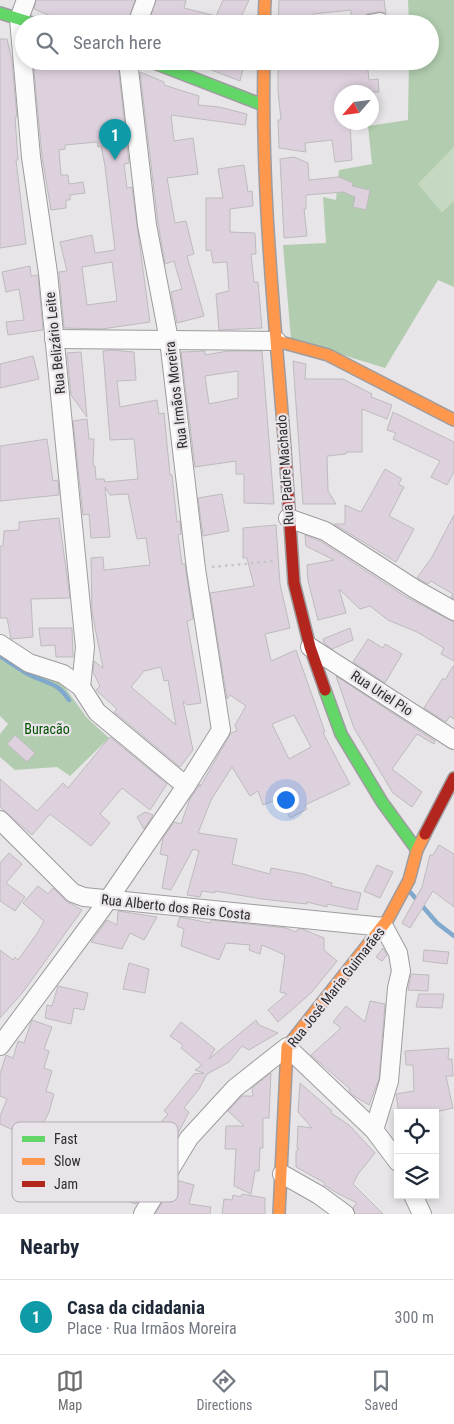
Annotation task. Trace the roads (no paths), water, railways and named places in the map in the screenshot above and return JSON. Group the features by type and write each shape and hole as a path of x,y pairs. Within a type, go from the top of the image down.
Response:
{"street":[{"name":"Rua Belizário Leite","path":"26,0 27,15"},
{"path":"140,15 146,0"},
{"path":"264,15 265,0"},
{"path":"0,13 15,17"},
{"name":"Rua Belizário Leite","path":"28,70 31,157 54,339 85,647 81,687"},
{"name":"Rua Irmãos Moreira","path":"129,70 147,225 169,340 196,569 220,730 186,786"},
{"path":"172,70 263,106"},
{"name":"Rua Padre Machado","path":"264,70 263,106 288,518 294,583 310,647 341,734 382,802 417,850"},
{"path":"54,339 277,341 328,354 454,420"},
{"path":"288,518 325,531 415,589 454,611"},
{"path":"0,644 29,663 62,674 81,687 97,712 186,786 107,901 1,1042"},
{"name":"Rua Uriel Pio","path":"310,647 454,740"},
{"name":"Rua José Maria Guimarães","path":"278,1214 282,1174 287,1047 384,927 409,880 417,850 454,778"},
{"path":"427,830 454,803"},
{"name":"Rua Alberto dos Reis Costa","path":"0,820 73,893 107,901 384,927"},
{"path":"374,1130 390,1081 397,988 401,970 398,953 384,927"},
{"path":"178,1156 189,1138 234,1088 287,1047 374,1130 394,1157"},
{"path":"282,1174 319,1195 345,1214"},
{"path":"415,1199 422,1214"},
{"path":"143,1214 150,1202"}],"waterway":[{"path":"0,656 26,673 52,684 65,694 69,700"},
{"path":"411,893 437,923 454,936"}],"place":[{"name":"Casa da cidadania","path":"115,160"}],"park label":[{"name":"Buracão","path":"47,729"}]}
